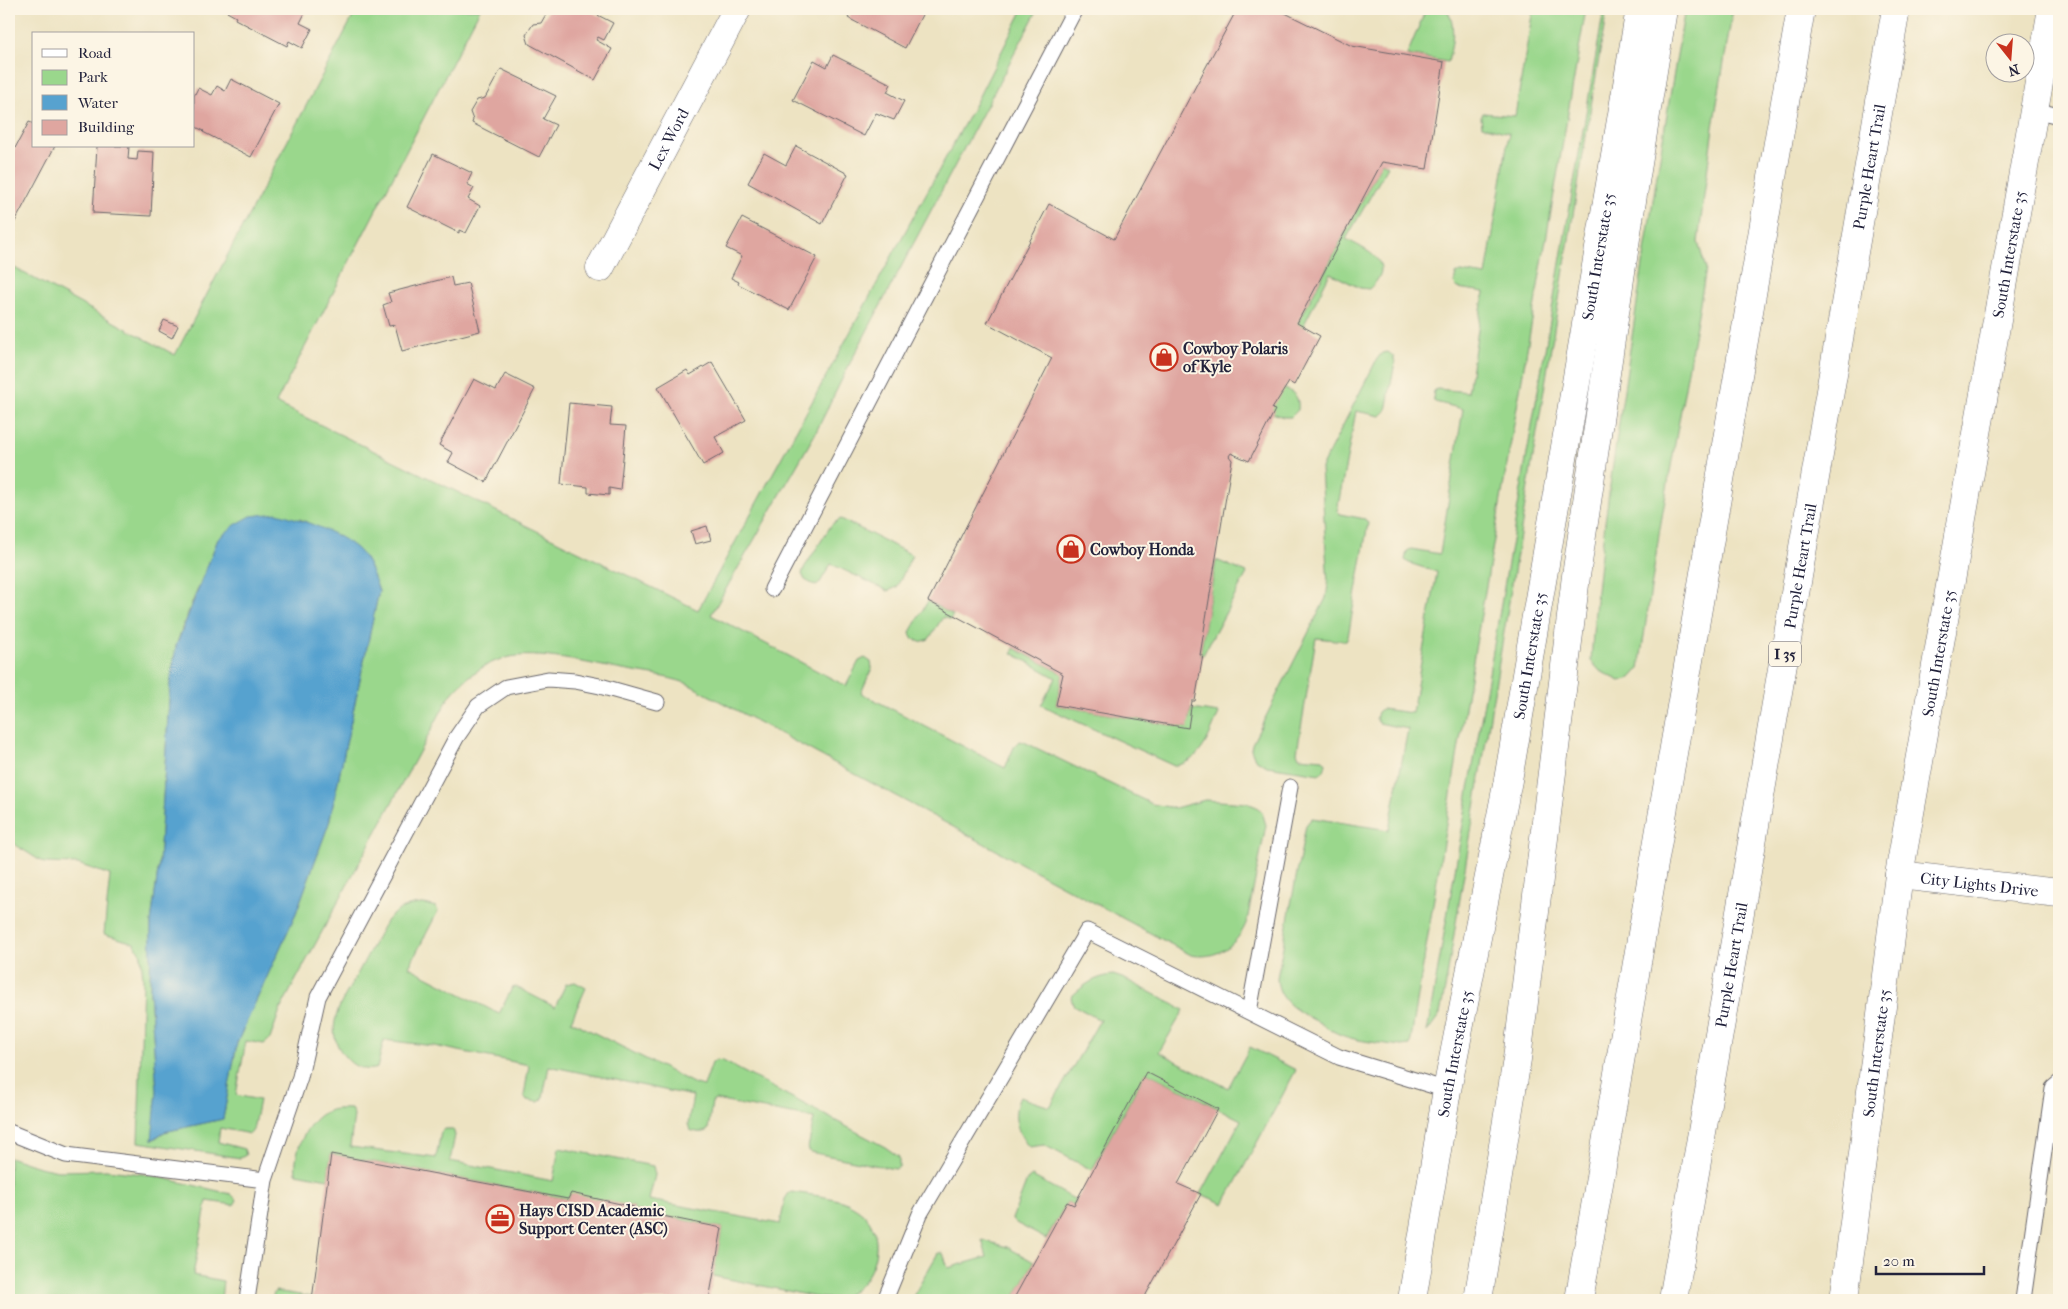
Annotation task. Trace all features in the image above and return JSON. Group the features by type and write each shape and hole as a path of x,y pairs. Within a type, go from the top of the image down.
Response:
{"main road":[{"name":"Lex Word","path":"600,268 737,9"},
{"name":"South Interstate 35","path":"1412,1300 1447,1090 1509,771 1640,9"},
{"path":"1478,1300 1517,1059 1579,556 1626,238 1663,9"},
{"path":"1579,1300 1802,9"},
{"name":"Purple Heart Trail","path":"1673,1300 1896,9"},
{"name":"South Interstate 35","path":"1844,1300 1899,875 2046,113 2052,9"},
{"name":"City Lights Drive","path":"1899,875 2059,894"}],"lane":[{"path":"772,589 1075,9"},
{"path":"247,1300 265,1180 300,1076 318,997 456,738 478,706 506,687 548,679 575,681 600,686 657,702"},
{"path":"1249,1012 1290,787"},
{"path":"885,1300 920,1214 1087,931 1339,1056 1447,1090"},
{"path":"2024,1300 2053,1088 2059,1083"},
{"path":"9,1132 66,1155 265,1180"}],"green space":[{"path":"357,9 480,9 276,403 698,610 973,108 1023,9 1038,9 849,365 815,434 711,615 846,686 859,661 865,658 871,662 872,668 861,693 1005,768 1015,745 1019,741 1152,804 1175,808 1205,800 1247,803 1257,807 1262,812 1266,825 1247,921 1243,930 1232,944 1218,953 1201,956 1191,955 686,683 564,659 532,656 505,658 489,664 474,673 449,697 280,1010 270,1039 264,1044 246,1041 236,1095 259,1100 253,1130 250,1134 220,1128 218,1142 244,1149 246,1155 240,1158 138,1142 143,980 141,955 134,943 104,934 110,875 78,864 44,863 9,841 9,265 175,355","holes":["300,519 339,537 358,550 379,591 329,823 296,913 237,1043 223,1119 164,1132 153,1140 157,1091 150,992 151,923 159,863 170,683 176,646 218,539"]},
{"path":"1426,9 1446,9 1452,21 1453,35 1448,62 1407,55"},
{"path":"1533,9 1586,9 1469,684 1410,1045 1401,1046 1364,1041 1337,1033 1298,1011 1281,994 1277,978 1306,825 1312,818 1389,830 1408,729 1379,723 1376,719 1378,712 1382,709 1412,713 1437,572 1405,560 1407,551 1411,549 1440,554 1463,409 1435,402 1433,398 1434,391 1437,389 1468,392 1484,292 1458,288 1454,284 1456,273 1486,276 1509,133 1482,126 1481,117 1483,113 1515,116"},
{"path":"1604,9 1607,9 1445,989 1440,1014 1427,1032"},
{"path":"1689,9 1733,9 1713,127 1698,242 1706,269 1660,528 1639,669 1631,678 1620,681 1600,671 1591,661 1597,590 1615,447 1654,195 1684,14 1689,13"},
{"path":"1382,162 1388,166 1346,239 1371,253 1377,259 1381,272 1377,280 1369,289 1360,288 1330,273 1274,384 1295,395 1298,410 1291,417 1283,417 1255,406"},
{"path":"1388,352 1393,356 1395,362 1386,411 1381,416 1356,411 1337,511 1340,514 1365,519 1368,523 1348,637 1345,641 1316,638 1297,752 1299,757 1323,759 1326,763 1324,771 1320,774 1267,766 1255,759 1251,749 1252,744 1326,598 1328,585 1321,468 1377,359 1382,353"},
{"path":"841,519 912,555 897,587 888,591 831,564 816,586 805,580 802,574 804,568 832,524"},
{"path":"1216,560 1247,573 1203,655 1200,655"},
{"path":"928,601 953,615 950,620 943,617 929,639 920,642 912,638 910,632"},
{"path":"1014,648 1063,674 1056,705 1187,728 1191,709 1219,713 1208,739 1198,753 1192,759 1174,766 1041,705 1056,678 1012,653"},
{"path":"424,904 436,907 438,911 409,967 499,1014 512,988 516,987 555,1007 566,984 575,982 586,988 571,1021 695,1084 704,1086 712,1063 716,1060 723,1061 885,1147 899,1157 899,1167 895,1169 810,1152 808,1148 814,1118 715,1100 712,1102 708,1130 697,1132 690,1130 688,1124 693,1096 549,1066 543,1097 538,1102 527,1100 524,1096 529,1065 434,1046 384,1040 377,1068 366,1069 355,1065 349,1061 340,1049 335,1038 334,1027 341,1004 387,920 404,908"},
{"path":"1113,975 1125,979 1184,1010 1159,1052 1228,1088 1250,1047 1296,1070 1224,1204 1201,1194 1241,1120 1146,1072 1092,1170 1044,1145 1029,1147 1021,1136 1016,1117 1017,1104 1020,1097 1050,1107 1100,1020 1073,1005 1071,997 1090,982"},
{"path":"351,1109 354,1115 350,1147 436,1158 441,1132 444,1129 453,1129 455,1135 450,1161 553,1181 559,1148 653,1166 655,1175 649,1200 780,1224 785,1199 789,1193 816,1195 841,1201 859,1211 871,1223 876,1248 874,1260 864,1281 847,1295 836,1298 818,1297 713,1276 722,1228 633,1210 634,1207 571,1194 568,1199 331,1154 328,1179 296,1173 299,1146 314,1121 320,1115 330,1110"},
{"path":"9,1157 58,1171 107,1170 150,1175 231,1194 237,1200 234,1205 207,1201 193,1275 223,1281 221,1300 9,1300"},
{"path":"1032,1176 1076,1200 1074,1205 1067,1202 1046,1239 1012,1219 1027,1180"},
{"path":"982,1240 1007,1247 1034,1262 1013,1300 911,1300 938,1253 943,1253 948,1268 987,1257"},
{"path":"275,1291 312,1297 312,1300 271,1300"}],"water":[{"path":"277,513 331,532 358,550 371,569 379,591 329,823 296,913 237,1043 223,1119 164,1132 152,1140 157,1091 150,992 151,923 159,863 170,683 176,646 218,539 235,525 251,516"}],"building":[{"path":"229,9 307,9 300,23 312,29 302,48 289,41 287,46 235,19 236,17 227,12"},
{"path":"549,9 586,9 613,23 604,40 598,37 596,40 612,49 595,80 529,44 526,35 533,24 541,23"},
{"path":"853,9 925,9 905,48 848,18"},
{"path":"1237,9 1277,9 1352,46 1444,62 1427,169 1382,162 1297,323 1320,336 1294,385 1289,382 1272,409 1275,410 1249,461 1231,453 1229,456 1232,460 1200,655 1203,655 1195,701 1192,701 1188,728 1056,705 1063,674 928,601 1052,358 987,323 1049,204 1114,239"},
{"path":"833,55 891,84 887,92 904,101 894,120 876,113 864,136 793,100 814,60 827,67"},
{"path":"501,69 556,96 543,119 556,125 539,157 472,123 473,120 470,112 477,100 485,98"},
{"path":"231,79 279,104 251,157 195,126 195,94 198,88 212,95 217,86 225,91"},
{"path":"29,122 32,123 32,148 54,148 9,233 9,148 14,150"},
{"path":"796,146 848,174 822,224 748,183 764,153 786,165"},
{"path":"97,148 129,148 128,159 137,160 138,151 154,152 151,216 93,213"},
{"path":"433,154 472,173 467,184 474,188 468,199 480,206 466,233 459,230 459,233 407,207"},
{"path":"742,218 817,257 789,310 738,284 739,282 731,278 742,256 726,248"},
{"path":"451,277 453,286 468,283 480,331 402,351 395,325 389,326 383,305 391,302 388,293"},
{"path":"164,320 178,326 172,338 159,331"},
{"path":"712,362 746,420 715,437 724,453 703,465 658,387 687,370 690,375"},
{"path":"505,374 535,389 486,482 448,462 453,453 439,445 474,379 496,390"},
{"path":"569,403 612,407 610,425 626,426 620,490 609,488 609,495 588,493 588,487 561,484"},
{"path":"707,526 711,540 695,544 691,531"},
{"path":"1146,1072 1218,1109 1178,1184 1201,1194 1143,1300 1013,1300 1067,1202 1074,1205"},
{"name":"Hays CISD Academic Support Center (ASC)","path":"331,1154 568,1199 571,1193 634,1207 633,1210 722,1228 709,1300 312,1300"}],"place":[{"name":"Cowboy Polaris of Kyle","path":"1164,357"},
{"name":"Cowboy Honda","path":"1071,549"},
{"name":"Hays CISD Academic Support Center (ASC)","path":"500,1219"}]}
